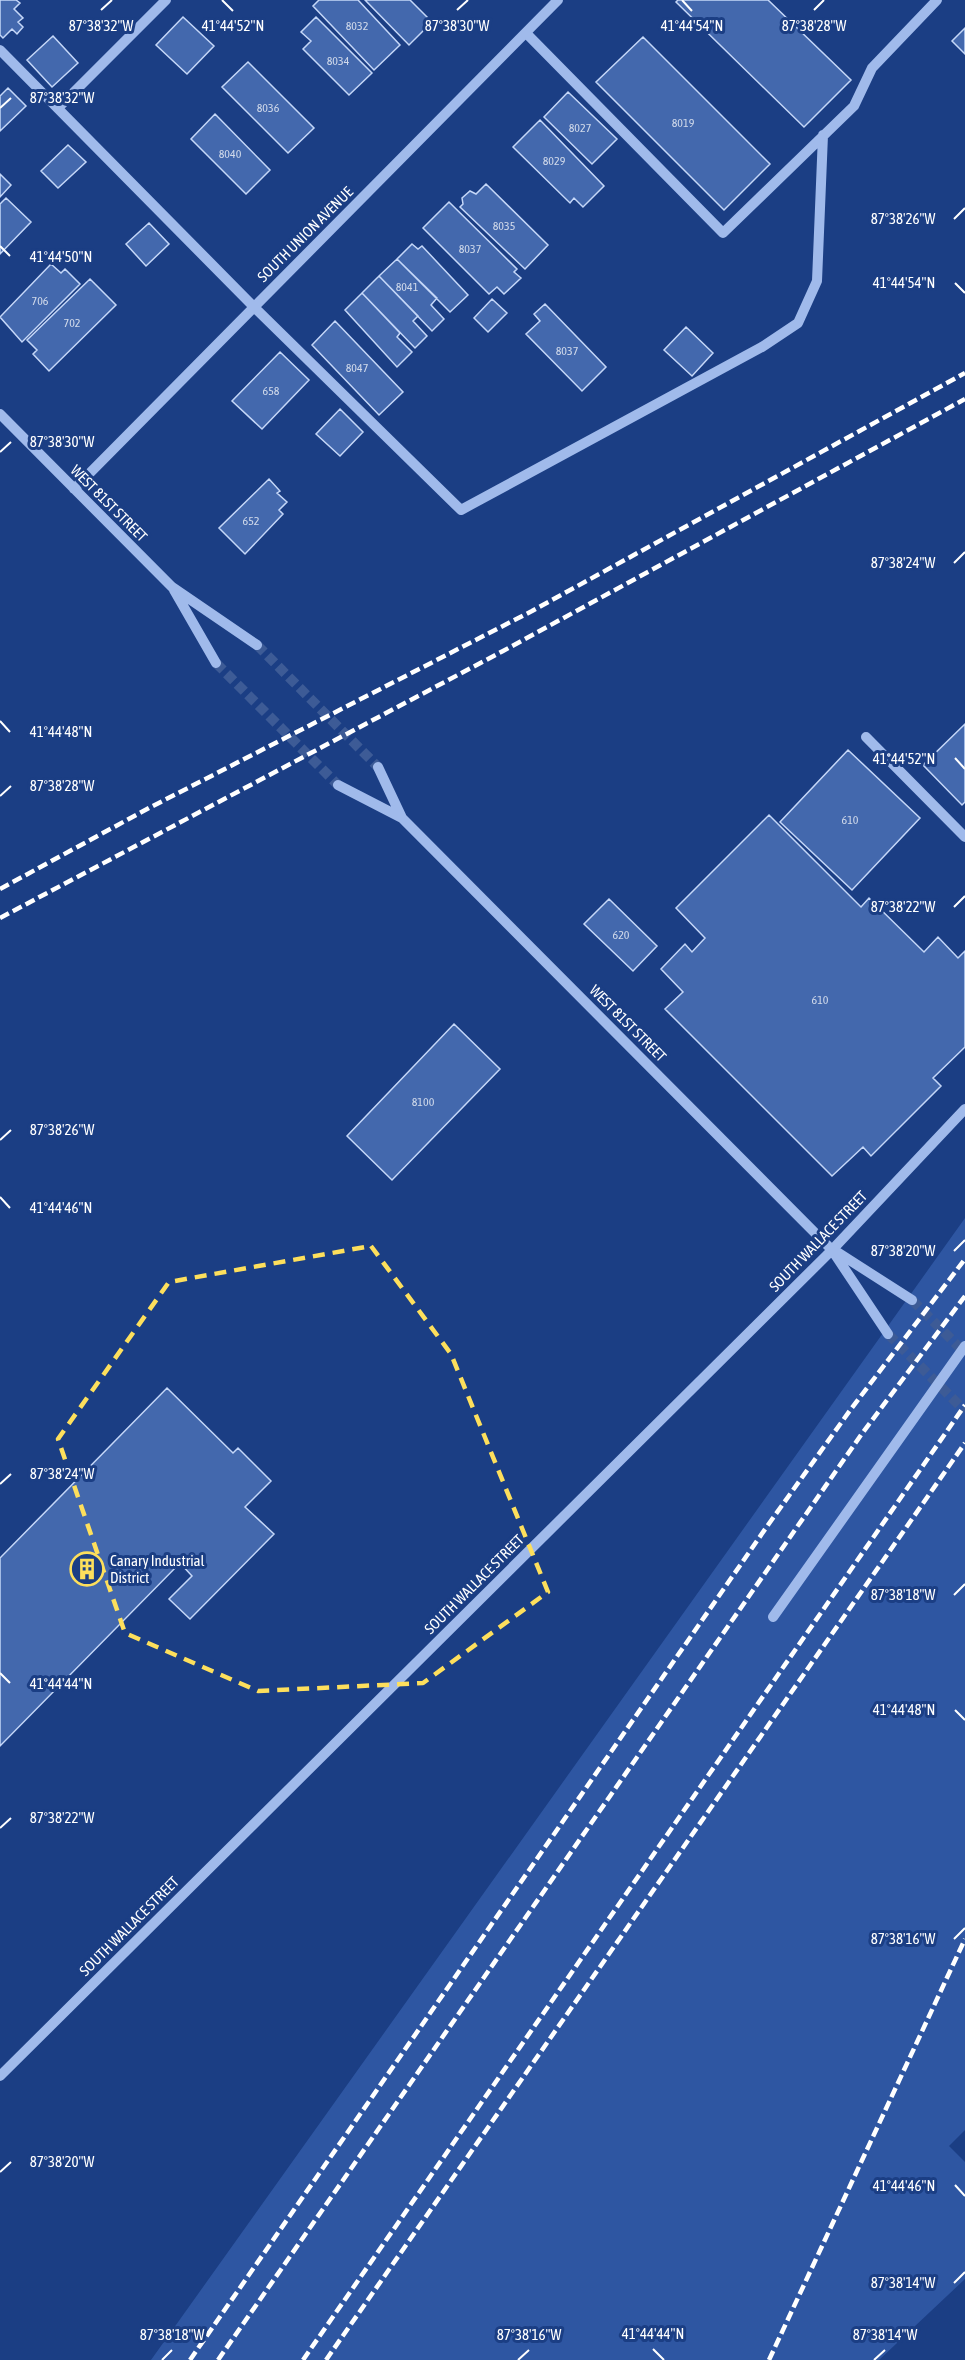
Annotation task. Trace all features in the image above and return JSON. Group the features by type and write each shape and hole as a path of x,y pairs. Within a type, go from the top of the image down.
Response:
{"street":[{"path":"58,108 166,0"},
{"name":"SOUTH UNION AVENUE","path":"74,489 558,0"},
{"path":"526,33 723,233 854,106 872,68 938,0"},
{"path":"0,50 254,307 461,510 762,347 798,323 817,281 823,135"},
{"name":"WEST 81ST STREET","path":"0,414 172,587 257,645"},
{"name":"WEST 81ST STREET","path":"172,587 216,663"},
{"path":"866,737 965,837"},
{"name":"WEST 81ST STREET","path":"378,767 402,818"},
{"name":"WEST 81ST STREET","path":"338,785 402,818 832,1250 888,1334"},
{"name":"SOUTH WALLACE STREET","path":"0,2076 832,1250 965,1109"},
{"name":"WEST 81ST STREET","path":"832,1250 912,1300"},
{"path":"773,1617 965,1346"}],"highlighted area":[{"path":"371,1246 451,1354 548,1592 423,1683 258,1691 125,1633 58,1439 169,1282"}],"shaded area":[{"path":"965,1218 965,2130 949,2146 965,2162 965,2279 879,2360 151,2360"}],"building":[{"path":"0,0 16,0 20,3 14,9 23,18 18,22 23,27 17,34 12,29 3,38 0,35"},
{"path":"319,0 358,0 400,45 374,70 313,6"},
{"path":"365,0 410,0 432,22 409,45"},
{"path":"678,0 768,0 851,80 804,127 676,2"},
{"path":"183,17 214,46 187,74 156,45"},
{"path":"316,17 372,73 349,95 303,49 311,41 301,32"},
{"path":"965,28 965,54 952,41"},
{"path":"53,36 78,63 52,87 27,60"},
{"path":"643,37 770,164 724,210 596,82"},
{"path":"248,62 314,128 288,153 222,87"},
{"path":"8,88 26,106 0,131 0,96"},
{"path":"568,92 617,139 592,164 544,117"},
{"path":"215,114 270,170 246,194 191,139"},
{"path":"540,120 604,186 583,207 574,198 570,203 513,147"},
{"path":"68,145 86,162 58,188 41,171"},
{"path":"0,174 11,185 0,197"},
{"path":"486,184 548,245 525,269 460,207 463,204 462,198 470,191 476,194"},
{"path":"6,198 31,222 0,254 0,204"},
{"path":"449,202 517,269 514,272 521,278 504,294 497,287 489,294 423,228"},
{"path":"149,223 169,244 146,266 126,244"},
{"path":"412,244 418,249 422,246 468,295 450,312 397,259"},
{"path":"397,259 437,298 431,305 444,319 432,331 379,276"},
{"path":"51,264 61,273 65,269 80,284 22,342 0,317"},
{"path":"379,276 418,316 413,321 427,336 415,348 362,293"},
{"path":"90,279 116,305 49,371 33,354 37,350 27,340"},
{"path":"362,293 400,333 397,337 412,352 397,367 345,310"},
{"path":"492,299 507,313 488,332 474,318"},
{"path":"545,304 606,367 582,391 526,334 540,321 534,314"},
{"path":"335,321 403,392 379,415 312,345"},
{"path":"686,327 713,353 692,376 664,350"},
{"path":"280,352 309,380 262,429 232,401"},
{"path":"340,409 363,432 340,456 316,434"},
{"path":"269,479 280,491 277,493 287,502 279,510 283,514 245,554 219,528"},
{"path":"965,724 965,802 962,805 923,765"},
{"path":"848,750 920,818 852,890 780,822"},
{"path":"769,815 861,907 869,898 924,952 938,937 958,958 965,951 965,1047 933,1078 941,1086 871,1156 863,1147 832,1176 665,1009 683,992 661,969 685,944 692,952 705,938 676,908"},
{"path":"609,899 657,946 633,971 584,924"},
{"path":"454,1024 500,1069 392,1180 347,1136"},
{"name":"Canary Industrial District","path":"167,1388 233,1453 238,1448 271,1481 245,1507 274,1534 190,1619 169,1599 192,1576 180,1563 0,1746 0,1558"}],"tunnel":[{"path":"257,645 378,767"},
{"path":"216,663 338,785"},
{"path":"912,1300 965,1353"},
{"path":"888,1334 965,1411"}],"railway":[{"path":"0,889 149,808 532,611 965,373"},
{"path":"0,918 503,651 965,399"},
{"path":"190,2360 768,1525 851,1409 965,1259"},
{"path":"218,2360 861,1435 965,1296"},
{"path":"303,2360 965,1405"},
{"path":"326,2360 965,1443"},
{"path":"769,2360 965,1939"}],"place":[{"name":"Canary Industrial District","path":"87,1569"}]}
